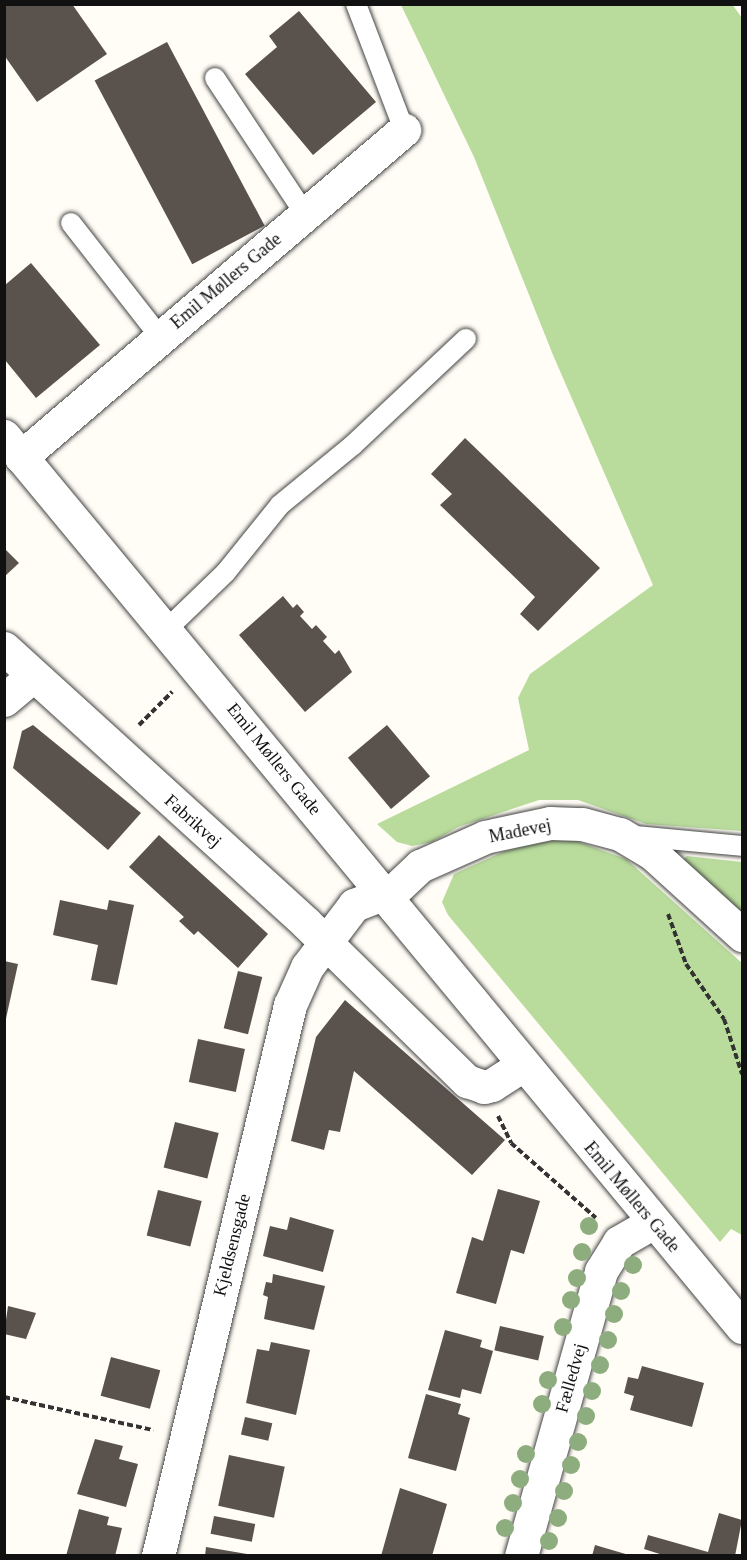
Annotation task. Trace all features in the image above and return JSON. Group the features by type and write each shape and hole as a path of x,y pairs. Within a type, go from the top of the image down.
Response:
{"street":[{"name":"Emil Møllers Gade","path":"404,130 160,338 13,446 165,631 198,666 384,896 742,1328"},
{"name":"Fabrikvej","path":"4,648 325,942"},
{"path":"4,700 33,676"},
{"name":"Madevej","path":"384,896 420,866 485,837 550,823 582,824 620,834 652,854 742,935"},
{"path":"384,896 354,905 325,942 467,1081 483,1087 523,1065"},
{"name":"Kjeldsensgade","path":"158,1556 290,1005 307,967 325,942"},
{"name":"Fælledvej","path":"521,1556 601,1271 620,1242 653,1222"}],"lane":[{"path":"356,4 404,130"},
{"path":"215,78 305,214"},
{"path":"71,223 160,338"},
{"path":"165,631 226,572 280,505 353,445 466,339"},
{"path":"620,834 742,846"}],"path":[{"path":"114,749 198,666"},
{"path":"684,882 667,916 686,963 724,1019 742,1074"},
{"path":"483,1087 512,1143 586,1207 620,1242"},
{"path":"4,1397 186,1437"}],"green space":[{"path":"732,4 742,18 742,831 646,824 578,800 539,800 458,827 432,842 412,846 397,842 377,824 529,750 518,698 530,674 653,585 553,355 474,157 401,5"},
{"path":"547,840 576,841 626,859 742,963 742,1235 731,1229 720,1242 448,915 442,902 454,874 505,851"},
{"path":"687,856 742,862 742,918 681,861"}],"building":[{"path":"4,4 72,4 107,54 37,102 4,55"},
{"path":"299,11 376,102 313,155 245,74 277,47 269,36"},
{"path":"167,42 265,226 192,264 95,80"},
{"path":"31,263 100,345 36,398 5,360 5,285"},
{"path":"465,438 600,568 538,631 520,614 535,597 440,505 452,494 431,474"},
{"path":"4,548 19,563 4,577"},
{"path":"283,596 293,608 297,604 304,612 300,616 312,629 316,625 327,637 323,641 335,654 339,650 352,672 305,712 239,635"},
{"path":"33,725 141,813 108,850 13,768 22,731"},
{"path":"387,725 430,776 391,809 348,758"},
{"path":"159,835 268,934 238,968 198,931 194,935 179,921 184,917 129,867"},
{"path":"60,900 107,910 109,900 134,905 117,985 91,980 98,945 53,935"},
{"path":"4,961 18,964 5,1023 4,1022"},
{"path":"238,971 262,977 248,1034 224,1028"},
{"path":"345,1000 505,1140 472,1175 354,1071 340,1132 329,1130 324,1150 291,1141 316,1037"},
{"path":"198,1039 245,1049 236,1092 189,1082"},
{"path":"175,1122 219,1133 207,1178 164,1168"},
{"path":"498,1189 540,1201 524,1254 511,1250 496,1304 456,1293 472,1237 483,1241"},
{"path":"158,1190 202,1201 190,1246 147,1236"},
{"path":"290,1217 334,1230 323,1272 263,1256 270,1226 287,1230"},
{"path":"273,1274 325,1286 314,1330 264,1319 268,1297 263,1295 266,1282 272,1283"},
{"path":"8,1306 36,1313 26,1339 4,1334"},
{"path":"500,1326 544,1336 538,1360 494,1350"},
{"path":"445,1330 482,1340 480,1347 493,1351 481,1394 462,1389 460,1398 428,1390"},
{"path":"271,1342 310,1350 296,1415 246,1403 257,1349 269,1351"},
{"path":"111,1357 160,1370 150,1409 101,1396"},
{"path":"642,1366 704,1383 692,1427 630,1410 634,1396 624,1393 628,1377 638,1379"},
{"path":"426,1394 461,1404 458,1414 470,1418 456,1471 408,1458"},
{"path":"245,1417 272,1423 268,1441 241,1435"},
{"path":"95,1439 123,1446 119,1459 138,1464 126,1507 77,1494"},
{"path":"229,1455 285,1467 274,1518 218,1506"},
{"path":"400,1488 447,1504 432,1556 381,1556"},
{"path":"79,1509 109,1517 107,1525 122,1528 115,1556 66,1556"},
{"path":"719,1513 742,1520 735,1556 666,1556 644,1549 648,1535 708,1552"},
{"path":"214,1516 255,1524 252,1542 211,1534"},
{"path":"595,1545 629,1555 629,1556 592,1556"},
{"path":"206,1547 247,1554 247,1556 205,1556"}]}
